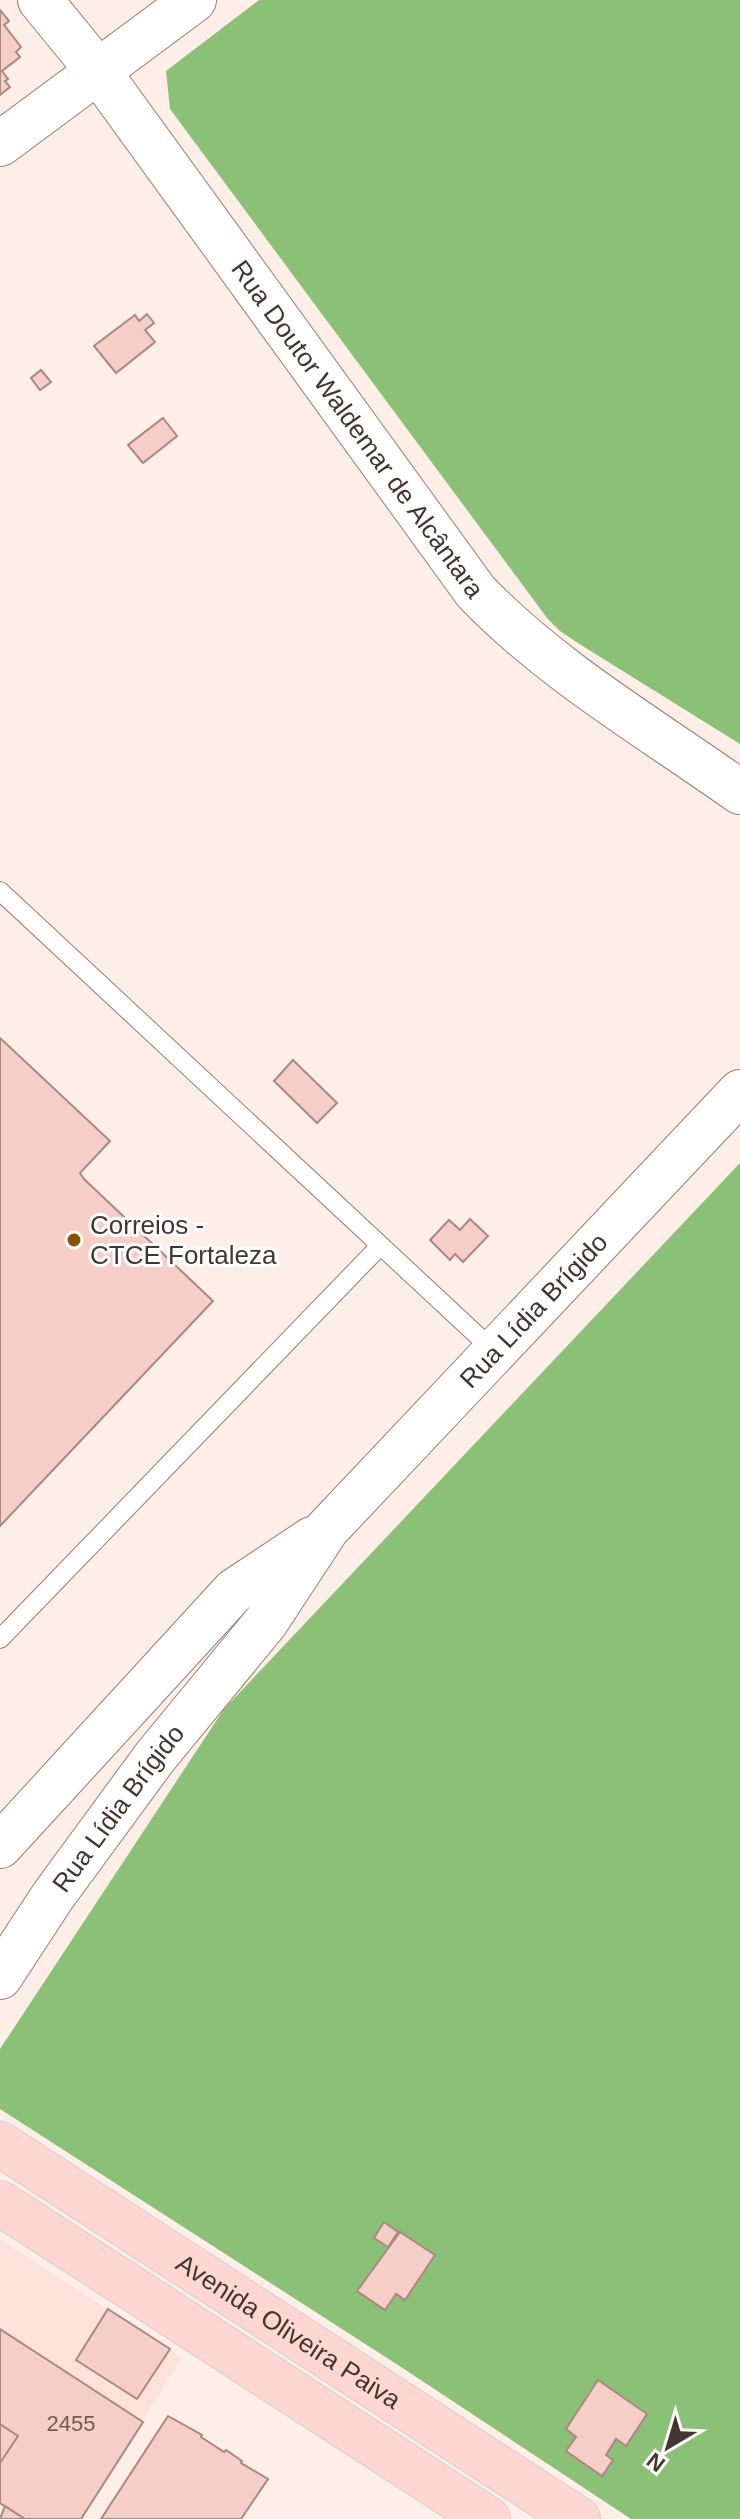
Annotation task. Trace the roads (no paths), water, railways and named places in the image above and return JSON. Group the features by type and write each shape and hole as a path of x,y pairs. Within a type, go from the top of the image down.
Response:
{"main road":[{"name":"Avenida Oliveira Paiva","path":"0,2144 578,2519"},
{"name":"Avenida Oliveira Paiva","path":"0,2203 488,2519"}],"street":[{"name":"Rua Doutor Waldemar de Alcântara","path":"40,0 98,71 476,592 504,621 557,665 740,792"},
{"path":"0,144 194,0"},
{"name":"Rua Lídia Brígido","path":"0,1977 53,1896 155,1757 266,1622 327,1529 740,1092"},
{"name":"Rua Lídia Brígido","path":"1,1845 234,1591 327,1529"},
{"path":"1,1845 27,1840 47,1852 53,1896"}],"lane":[{"path":"0,891 494,1351"},
{"path":"0,1639 380,1246"}],"place":[{"name":"Correios - CTCE Fortaleza","path":"74,1240"}]}
